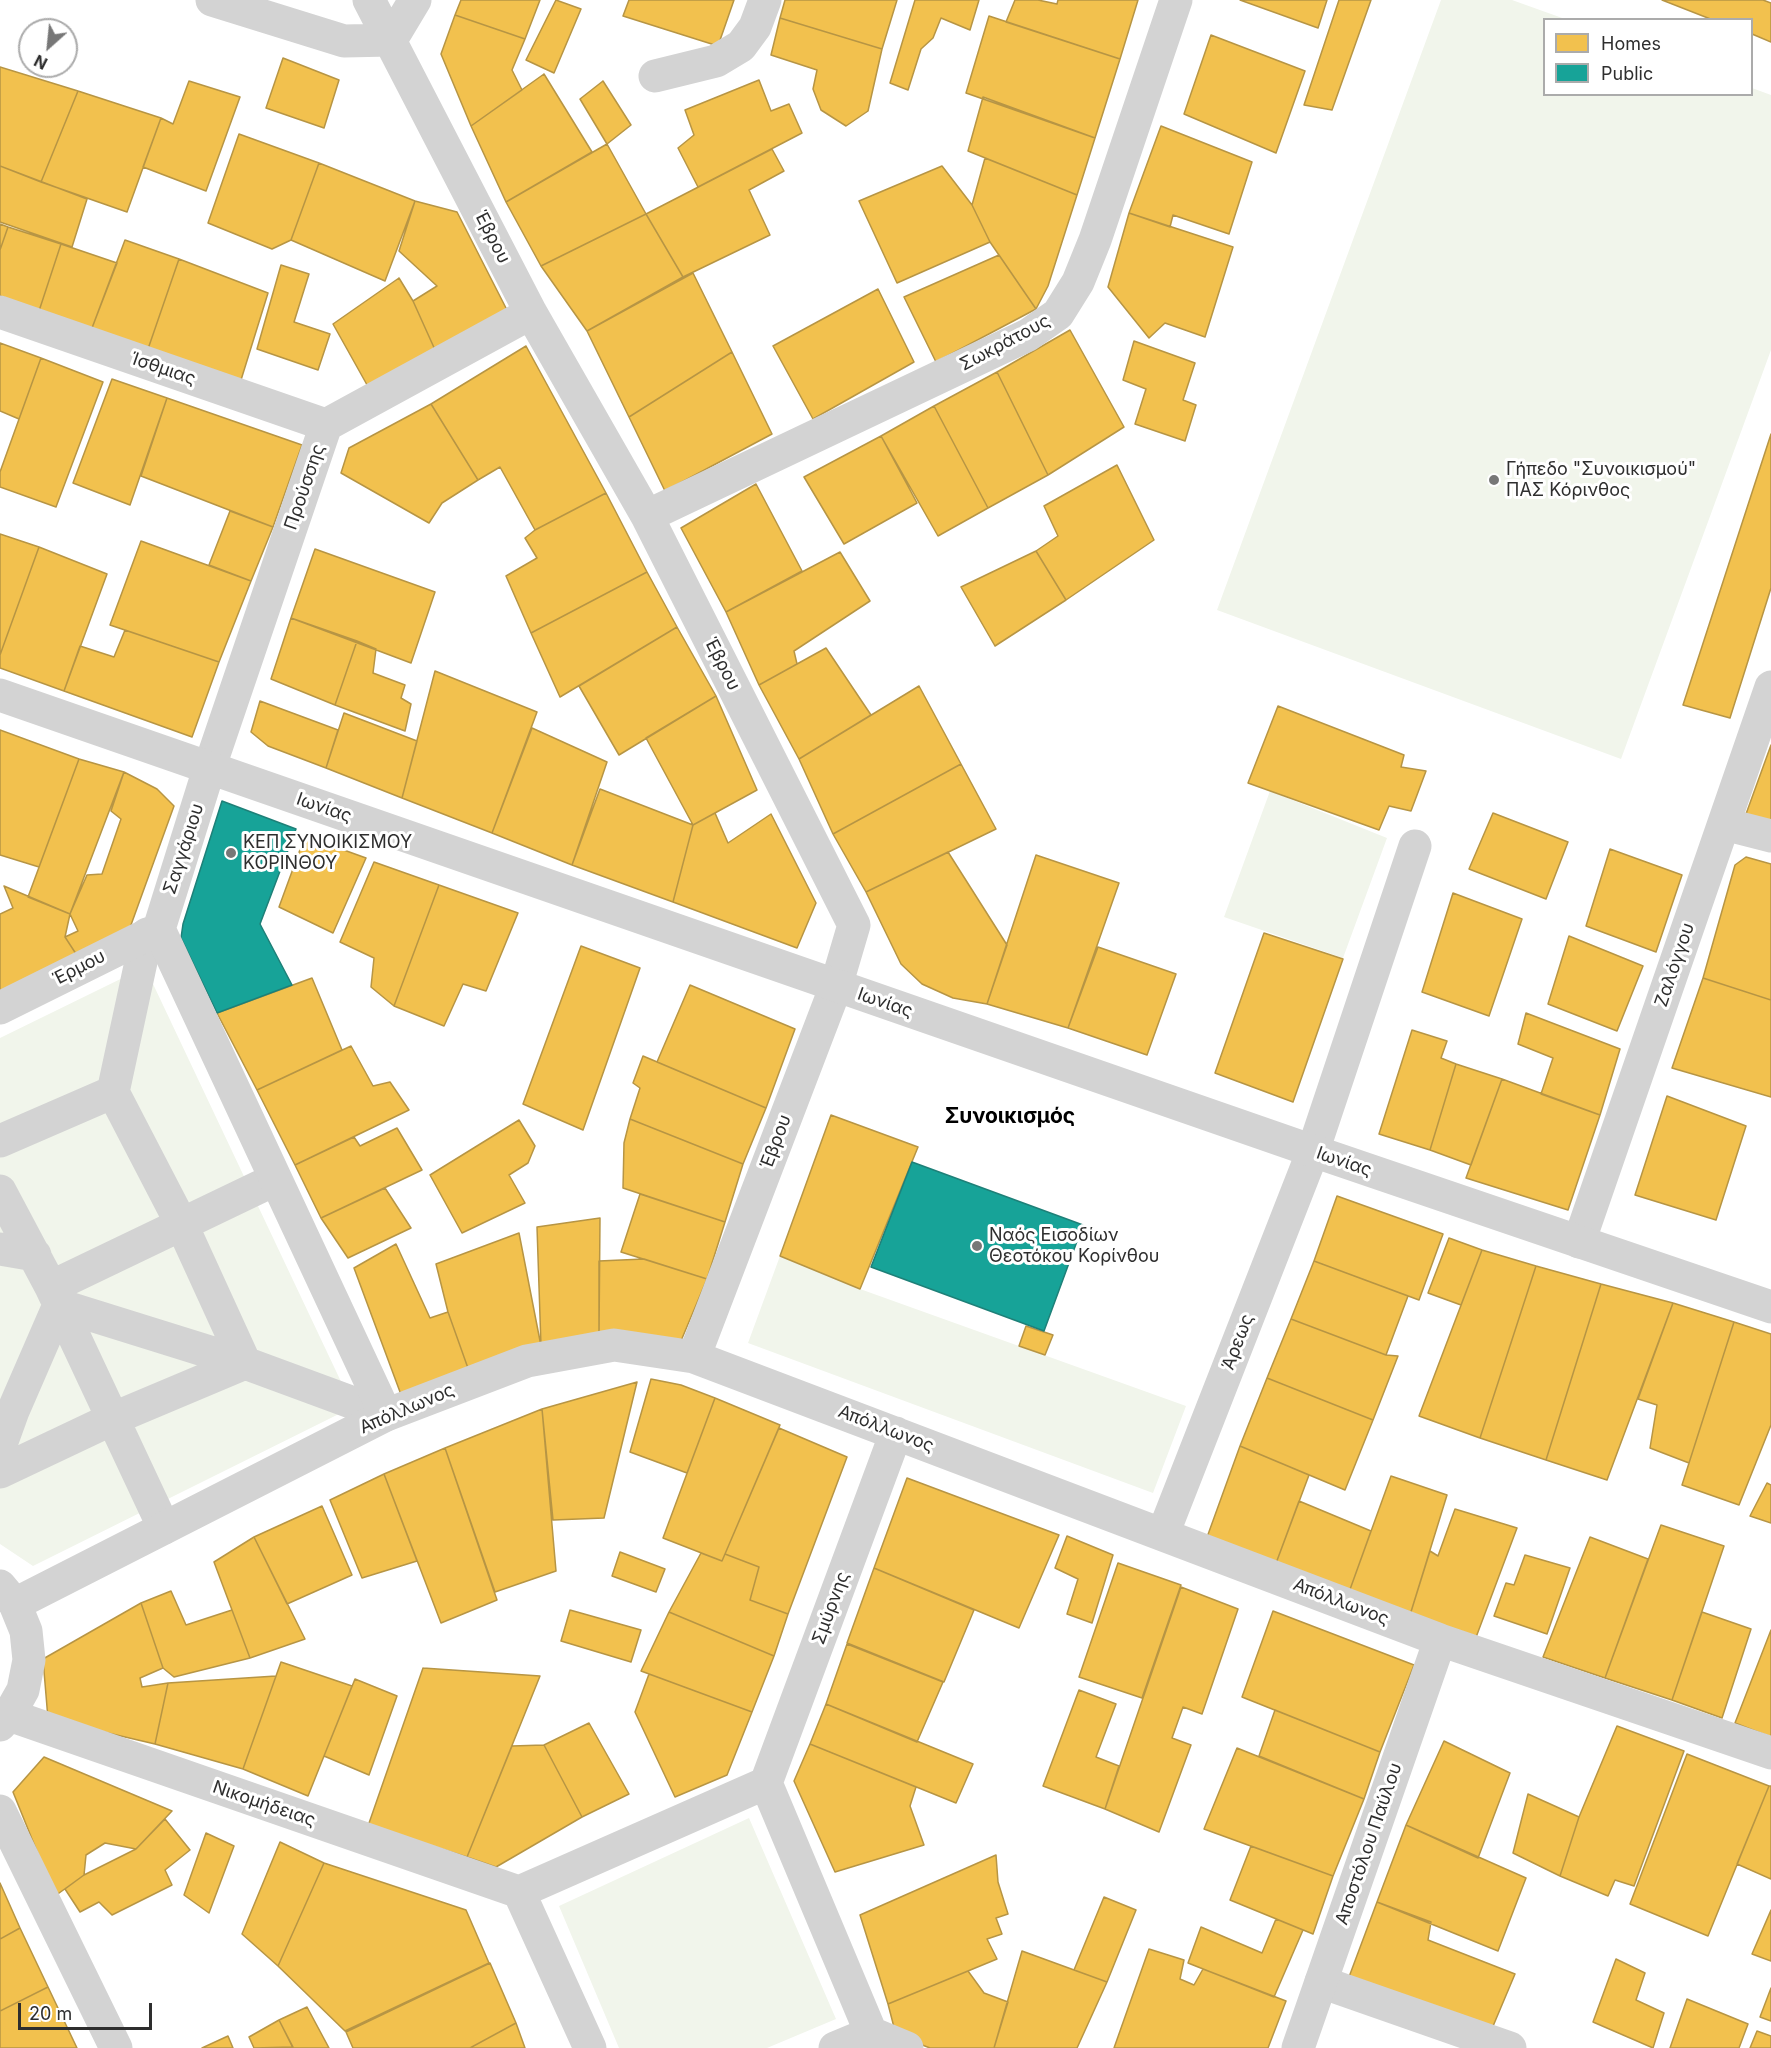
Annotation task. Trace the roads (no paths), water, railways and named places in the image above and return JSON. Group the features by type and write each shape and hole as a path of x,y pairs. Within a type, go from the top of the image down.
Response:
{"street":[{"path":"212,0 344,41 391,40 415,0"},
{"name":"Έβρου","path":"369,0 531,313 648,516 854,926 836,986 694,1357"},
{"path":"655,76 716,61 741,46 755,27 765,0"},
{"name":"Σωκράτους","path":"648,516 1028,335 1058,314 1078,282 1095,240 1176,0"},
{"name":"Ίσθμιας","path":"0,312 326,425"},
{"name":"Προύσσης","path":"209,769 326,425 531,313"},
{"name":"Ζαλόγγου","path":"1579,1242 1771,687"},
{"name":"Ιωνίας","path":"0,695 1313,1151 1771,1307"},
{"name":"Σαγγάριου","path":"113,1092 153,931 209,769"},
{"path":"1724,824 1771,836"},
{"name":"Άρεως","path":"1163,1533 1313,1151 1415,846"},
{"path":"153,931 386,1415"},
{"name":"Έρμου","path":"0,1008 153,931"},
{"path":"0,1141 113,1092 182,1223 245,1363"},
{"path":"0,1447 6,1410 55,1296 182,1223 274,1180"},
{"path":"0,1191 55,1296 164,1528"},
{"path":"0,1249 35,1255"},
{"path":"55,1296 386,1415"},
{"name":"Απόλλωνος","path":"7,1595 164,1528 386,1415 527,1361 614,1345 694,1357 1440,1640 1771,1753"},
{"path":"0,1472 112,1419 245,1363"},
{"name":"Σμύρνης","path":"766,1783 896,1433"},
{"name":"Νικομήδειας","path":"7,1595 26,1631 29,1660 23,1690 5,1720 519,1892"},
{"name":"Αποστόλου Παύλου","path":"1298,2048 1440,1640"},
{"path":"590,2048 519,1892 766,1783 871,2033 907,2048"},
{"path":"0,1811 116,2048"},
{"path":"1321,1982 1510,2048"},
{"path":"835,2048 871,2033"}],"place":[{"name":"Γήπεδο \"Συνοικισμού\" ΠΑΣ Κόρινθος","path":"1494,480"},
{"name":"ΚΕΠ ΣΥΝΟΙΚΙΣΜΟΥ ΚΟΡΙΝΘΟΥ","path":"231,853"},
{"name":"Ναός Εισοδίων Θεοτόκου Κορίνθου","path":"977,1246"}],"district":[{"name":"Συνοικισμός","path":"1010,1117"}]}
